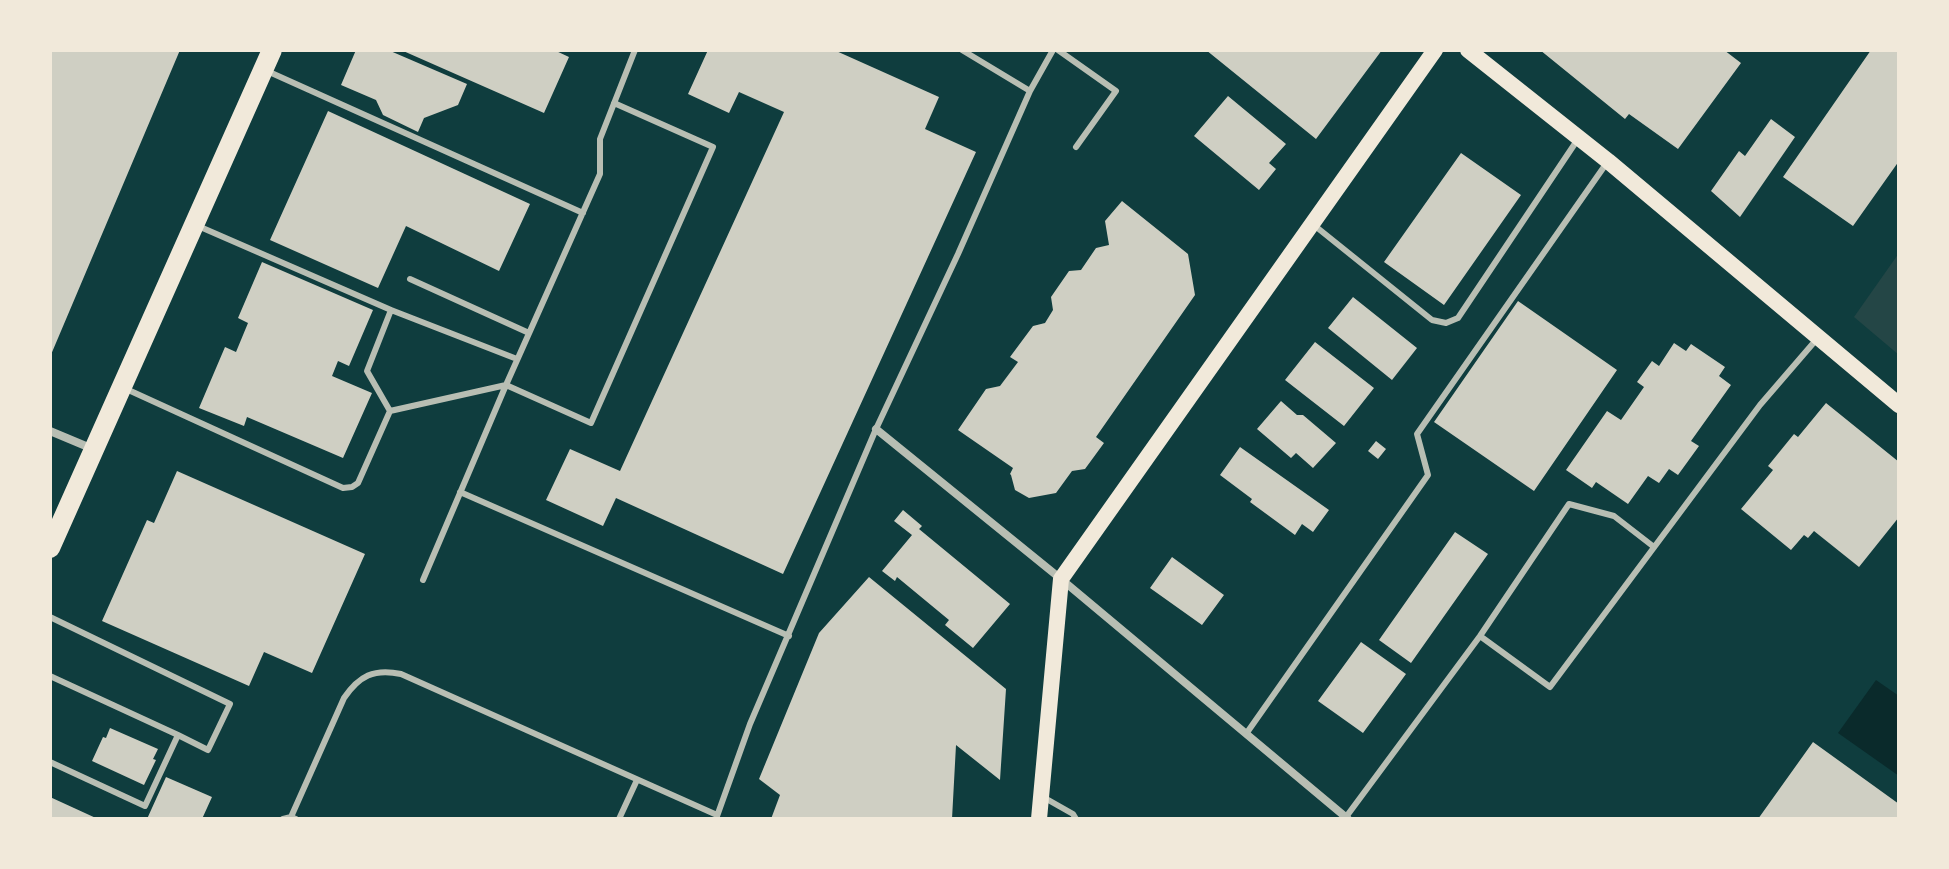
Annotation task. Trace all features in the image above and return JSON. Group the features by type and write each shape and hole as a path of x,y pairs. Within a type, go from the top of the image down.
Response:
{"main road":[{"path":"50,548 272,50"},
{"path":"1039,819 1061,579 1435,50"},
{"path":"1468,50 1579,137 1899,405"}],"street":[{"path":"876,429 1347,818"},
{"path":"50,431 94,449"}],"lane":[{"path":"423,580 600,174 600,139 635,50"},
{"path":"962,50 1030,91"},
{"path":"290,818 344,698 360,678 382,672 401,674 716,817 750,724 876,429 1030,91 1056,50 1116,91 1076,147"},
{"path":"264,69 583,213"},
{"path":"390,411 506,385 591,423 713,147 614,103"},
{"path":"1312,224 1432,320 1446,323 1458,318 1579,137"},
{"path":"1246,734 1428,475 1417,434 1608,161"},
{"path":"194,225 391,310 517,359"},
{"path":"410,279 529,333"},
{"path":"390,411 367,371 391,310"},
{"path":"1480,636 1550,687 1760,405 1818,338"},
{"path":"122,388 343,488 358,483 390,411"},
{"path":"460,492 789,636"},
{"path":"1347,818 1480,636 1569,504 1614,516 1654,547"},
{"path":"50,617 230,704 208,750 50,676"},
{"path":"50,762 145,806 178,735"},
{"path":"619,819 637,780"},
{"path":"1041,796 1073,814 1076,819"}],"shaded area":[{"path":"1899,253 1899,355 1854,317"},
{"path":"1876,680 1899,696 1899,776 1838,733"}],"building":[{"path":"50,50 180,50 50,357"},
{"path":"356,50 388,50 467,84 458,105 424,118 418,132 383,115 376,100 341,85"},
{"path":"401,50 554,50 569,57 544,113"},
{"path":"708,50 834,50 939,97 925,129 976,152 783,574 616,498 603,526 546,500 570,449 620,471 784,112 739,92 729,113 688,94"},
{"path":"1206,50 1382,50 1316,139"},
{"path":"1540,50 1724,50 1741,63 1678,149 1629,114 1625,119"},
{"path":"1871,50 1899,50 1899,161 1853,226 1783,177"},
{"path":"1228,96 1286,144 1269,163 1276,169 1259,190 1194,136"},
{"path":"328,111 530,204 499,271 406,226 378,288 270,240"},
{"path":"1771,119 1795,137 1740,217 1711,191 1739,151 1745,156"},
{"path":"1461,153 1521,195 1444,305 1384,262"},
{"path":"1122,201 1188,254 1195,295 1096,437 1104,443 1085,469 1072,471 1056,493 1029,498 1015,490 1010,474 1013,468 958,430 986,389 1000,386 1018,362 1010,357 1033,326 1045,323 1053,310 1051,297 1069,271 1081,270 1096,248 1109,245 1105,221"},
{"path":"262,262 373,310 349,366 338,361 332,376 372,393 343,458 247,417 244,426 199,408 225,347 236,352 248,323 238,318"},
{"path":"1353,297 1417,348 1392,380 1328,328"},
{"path":"1518,301 1617,370 1534,491 1434,422"},
{"path":"1315,342 1374,388 1344,426 1285,380"},
{"path":"1674,343 1686,351 1691,344 1725,367 1719,376 1731,385 1691,441 1699,446 1678,475 1669,469 1659,483 1648,476 1628,504 1596,482 1592,488 1566,470 1607,411 1621,420 1644,387 1637,382 1652,361 1659,366"},
{"path":"1281,401 1336,443 1313,468 1296,453 1291,458 1257,429"},
{"path":"1826,403 1899,462 1899,517 1859,567 1814,531 1808,538 1804,535 1791,550 1741,509 1773,470 1768,466 1794,434 1798,437"},
{"path":"1376,441 1386,449 1378,459 1368,451"},
{"path":"1240,447 1329,510 1313,532 1302,524 1295,535 1220,475"},
{"path":"177,471 365,554 312,673 264,652 249,686 102,621 147,520 154,523"},
{"path":"903,510 922,526 919,529 1010,604 973,648 945,625 949,620 897,577 895,581 882,571 912,535 894,521"},
{"path":"1455,532 1488,554 1411,663 1379,640"},
{"path":"1172,557 1224,595 1202,625 1150,588"},
{"path":"869,577 1006,689 1000,780 956,745 952,819 771,819 780,795 759,779 819,633"},
{"path":"1361,642 1406,674 1363,733 1318,701"},
{"path":"110,728 158,749 144,785 92,761"},
{"path":"1813,742 1899,804 1899,819 1758,819"},
{"path":"166,777 212,797 202,819 147,819"},
{"path":"50,797 98,819 50,819"}]}
